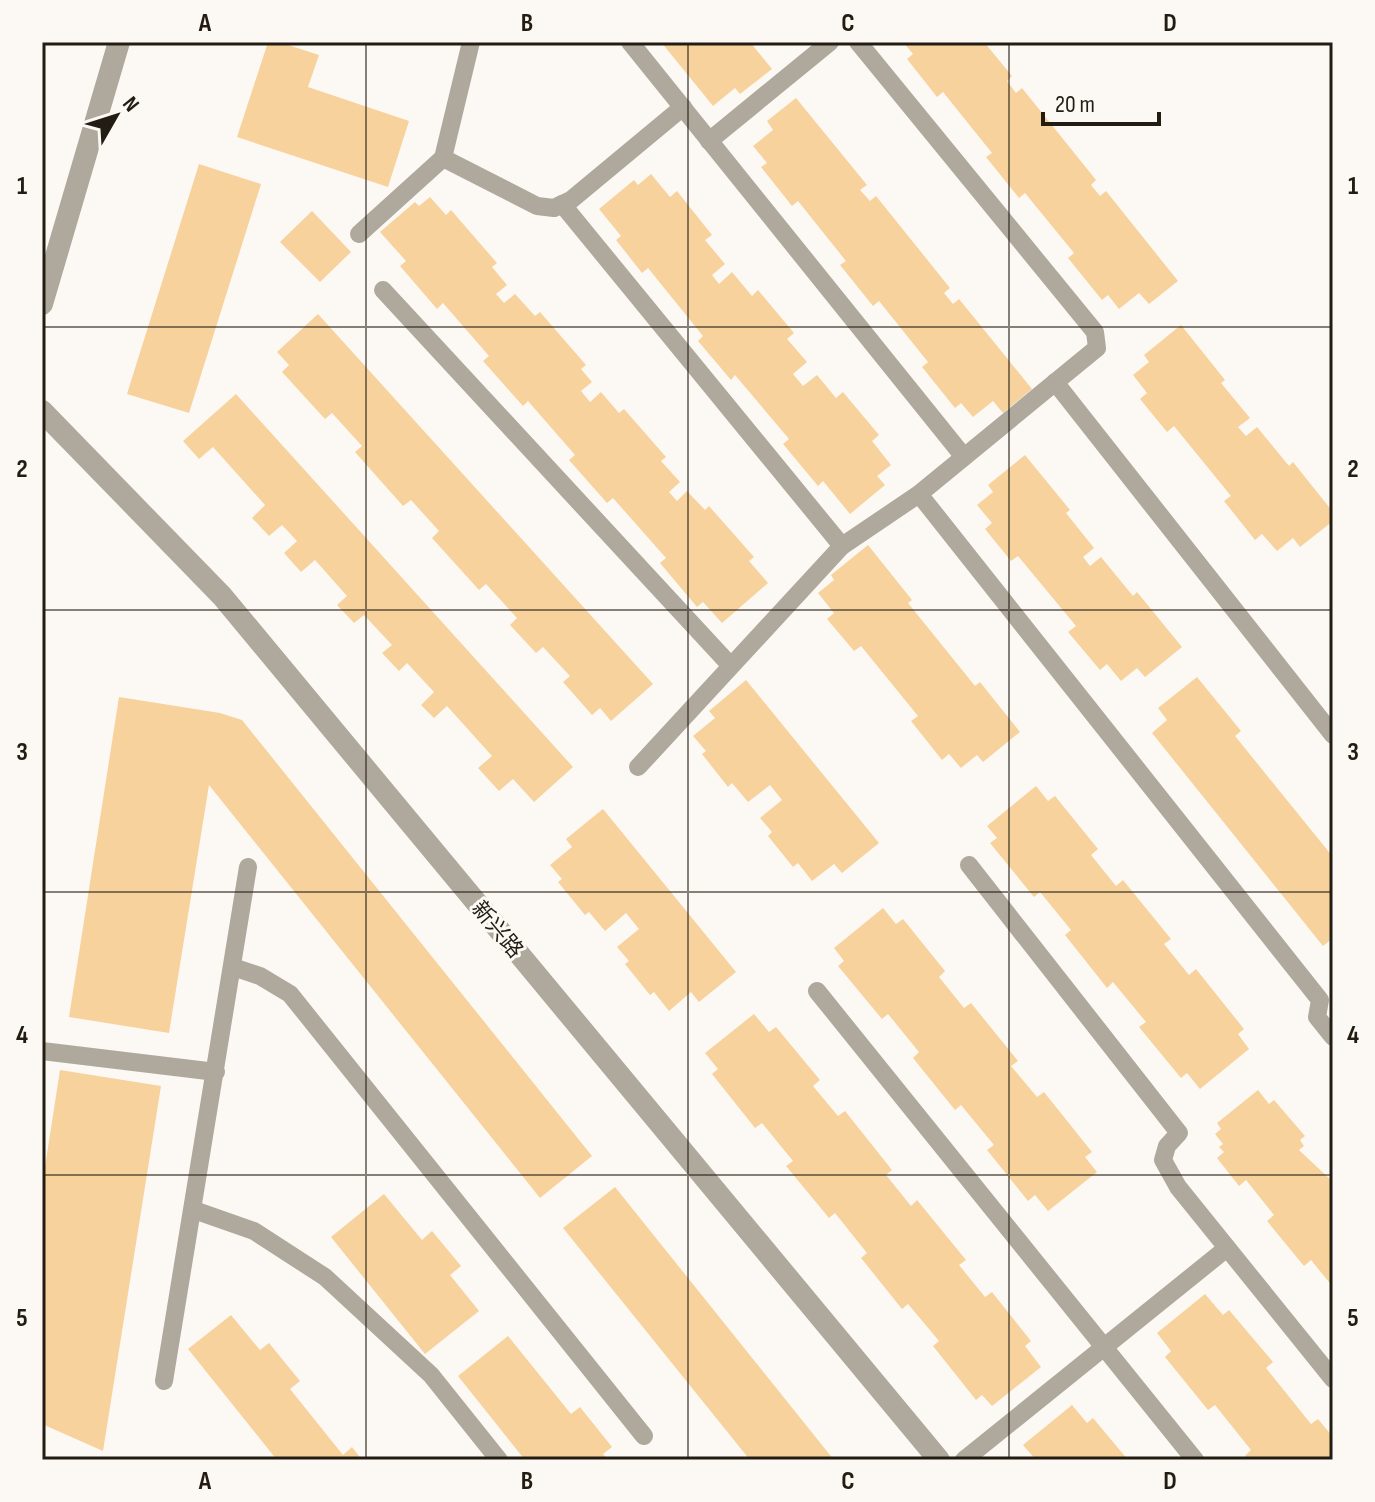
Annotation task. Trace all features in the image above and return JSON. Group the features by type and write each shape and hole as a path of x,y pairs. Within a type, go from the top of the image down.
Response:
{"street":[{"path":"42,304 119,42"},
{"name":"新兴路","path":"42,411 222,596 939,1460"}],"lane":[{"path":"359,234 443,158 471,42"},
{"path":"630,42 964,457"},
{"path":"709,141 830,42"},
{"path":"638,767 842,546 919,494 1097,348 1095,332 858,42"},
{"path":"443,158 537,206 554,208 683,107"},
{"path":"562,204 842,546"},
{"path":"383,290 730,665"},
{"path":"1055,382 1333,735"},
{"path":"919,494 1326,995 1317,1017 1333,1037"},
{"path":"969,865 1179,1133 1167,1146 1163,1160 1178,1187 1333,1379"},
{"path":"164,1381 248,867"},
{"path":"233,967 260,976 290,994 644,1436"},
{"path":"817,991 1195,1460"},
{"path":"42,1051 216,1072"},
{"path":"194,1210 254,1231 325,1277 431,1375 499,1460"},
{"path":"964,1460 1227,1248"}],"building":[{"path":"268,42 279,42 319,55 308,87 409,121 388,187 237,137"},
{"path":"661,42 750,42 772,69 740,94 735,88 713,106"},
{"path":"903,42 984,42 1012,76 1007,81 1016,93 1022,88 1096,180 1091,185 1100,196 1106,191 1178,281 1149,304 1139,293 1119,309 1108,295 1102,300 1068,258 1074,253 1025,193 1019,198 986,157 992,153 943,92 937,97 907,59 913,54"},
{"path":"796,98 867,185 860,190 870,201 876,196 950,288 944,293 953,304 959,299 1032,389 1003,413 993,401 973,417 961,403 955,408 922,367 928,362 879,301 873,306 840,265 846,261 798,201 792,206 761,167 767,163 753,146 773,130 767,121"},
{"path":"199,164 261,184 189,413 127,394"},
{"path":"651,174 670,197 677,191 712,235 705,240 725,264 712,275 719,284 732,272 752,296 758,290 794,333 787,339 807,362 793,374 803,386 817,375 836,398 843,392 879,435 872,441 891,465 877,476 885,485 850,514 823,481 818,486 783,444 789,439 735,375 731,380 698,341 703,336 648,268 642,273 616,240 621,236 599,209 634,180 638,185"},
{"path":"430,197 446,215 451,210 497,263 492,267 507,285 496,294 504,303 515,294 535,316 540,312 586,365 581,369 592,382 581,391 590,402 601,392 619,413 624,409 666,457 661,461 680,482 669,492 677,501 687,491 705,510 709,506 754,557 749,561 768,583 722,623 703,602 697,607 660,563 666,558 613,498 607,503 569,460 575,455 528,401 523,406 483,361 489,356 443,303 437,309 400,266 406,261 380,232 415,202 419,206"},
{"path":"312,211 351,252 320,282 280,242"},
{"path":"318,314 653,684 611,721 600,708 592,715 563,682 570,676 543,647 536,653 510,625 517,618 486,584 479,590 432,538 439,531 411,500 403,506 355,452 362,446 332,413 325,419 282,372 289,365 277,352"},
{"path":"1181,325 1225,380 1221,383 1250,418 1238,427 1246,436 1257,427 1289,466 1293,462 1333,512 1333,521 1300,547 1293,538 1277,551 1262,534 1255,540 1224,501 1231,496 1174,426 1167,432 1140,399 1147,393 1133,375 1149,362 1144,355"},
{"path":"236,394 573,767 534,802 513,779 499,791 478,768 492,756 447,706 434,718 421,705 434,692 407,663 399,671 382,653 392,645 364,615 354,623 337,605 347,596 315,560 301,572 284,553 297,541 282,525 269,536 252,518 265,505 213,447 199,459 183,441"},
{"path":"1025,455 1070,510 1066,513 1094,548 1083,557 1090,566 1101,557 1133,596 1137,592 1182,647 1145,677 1137,668 1121,681 1107,664 1100,670 1068,632 1076,626 1018,556 1011,561 985,529 992,523 977,505 993,492 988,485"},
{"path":"868,545 912,600 908,603 975,686 980,682 1020,732 983,762 977,755 961,768 949,754 942,760 911,721 918,716 861,646 854,651 827,619 834,613 818,593 834,580 831,575"},
{"path":"1197,677 1241,731 1235,736 1333,857 1333,938 1323,946 1152,733 1167,720 1158,708"},
{"path":"746,680 879,843 842,873 834,864 812,881 798,863 793,867 768,836 772,832 760,818 782,800 770,785 748,802 732,783 728,787 702,754 706,751 693,736 715,718 709,711"},
{"path":"119,697 220,713 242,720 592,1156 540,1198 209,785 169,1033 69,1017"},
{"path":"1036,786 1048,801 1055,796 1098,849 1091,855 1116,886 1123,880 1171,939 1164,944 1189,975 1196,969 1244,1029 1238,1034 1249,1049 1200,1089 1187,1073 1181,1078 1139,1027 1146,1022 1113,982 1107,988 1065,935 1071,930 1040,892 1034,897 990,843 997,838 987,826"},
{"path":"603,809 736,972 699,1002 691,992 669,1011 654,992 650,995 625,964 629,961 617,947 639,929 626,913 605,931 589,912 585,915 558,882 562,879 550,865 572,847 566,839"},
{"path":"883,908 896,924 903,919 945,971 939,977 964,1008 971,1003 1018,1061 1011,1066 1037,1097 1044,1092 1092,1152 1085,1157 1097,1172 1048,1211 1035,1195 1028,1201 987,1150 994,1145 961,1105 955,1110 913,1058 919,1052 888,1014 882,1019 838,966 844,961 834,948"},
{"path":"754,1014 769,1032 776,1027 820,1080 813,1086 838,1116 845,1111 892,1170 886,1175 911,1206 917,1200 966,1260 959,1265 985,1297 992,1292 1031,1341 1025,1346 1041,1367 992,1406 982,1395 976,1400 933,1346 939,1341 908,1304 902,1309 861,1258 867,1253 835,1213 829,1218 786,1166 793,1161 762,1123 755,1128 712,1074 718,1069 705,1053"},
{"path":"60,1070 161,1086 103,1451 42,1424 42,1186"},
{"path":"1258,1090 1269,1104 1274,1100 1305,1136 1300,1140 1304,1146 1299,1150 1333,1182 1333,1287 1311,1260 1304,1266 1267,1221 1274,1215 1246,1180 1239,1186 1217,1158 1224,1152 1219,1147 1223,1144 1215,1134 1221,1129 1217,1123"},
{"path":"615,1187 834,1460 750,1460 563,1228"},
{"path":"384,1194 422,1240 432,1231 461,1266 450,1275 479,1311 425,1354 331,1237"},
{"path":"1205,1294 1223,1315 1229,1310 1273,1362 1266,1368 1311,1424 1318,1419 1333,1437 1333,1460 1248,1460 1245,1456 1251,1450 1215,1405 1208,1410 1165,1357 1171,1351 1157,1333"},
{"path":"231,1315 260,1350 269,1343 300,1381 290,1389 343,1455 352,1447 362,1460 277,1460 188,1349"},
{"path":"508,1336 571,1414 580,1407 612,1447 603,1454 608,1460 525,1460 458,1376"},
{"path":"1072,1405 1087,1423 1093,1418 1128,1460 1036,1460 1023,1445"}]}
